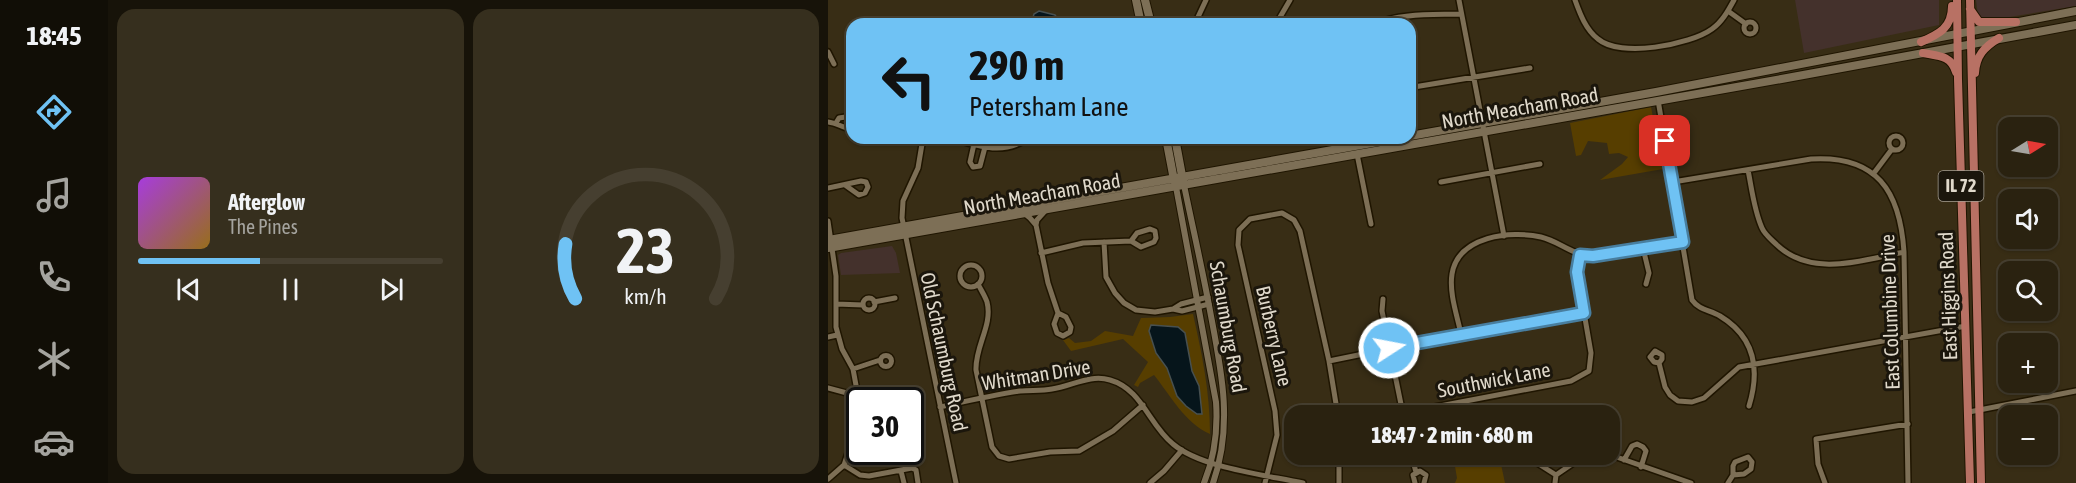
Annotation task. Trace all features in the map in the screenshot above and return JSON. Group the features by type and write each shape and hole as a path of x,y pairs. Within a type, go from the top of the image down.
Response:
{"main road":[{"path":"1136,0 1140,18"},
{"path":"1145,0 1150,18"},
{"path":"1921,42 1947,27 1952,15 1952,0"},
{"name":"East Higgins Road","path":"1958,0 1958,79 1970,483"},
{"path":"1970,4 1979,22 2016,22"},
{"name":"East Higgins Road","path":"1970,4 1981,483"},
{"name":"North Meacham Road","path":"1416,139 1657,96 1804,64 2076,11"},
{"name":"North Meacham Road","path":"1657,96 1806,75 2076,25"},
{"path":"1971,100 1978,57 1999,38"},
{"path":"1923,53 1945,57 1952,61 1958,79"},
{"name":"North Meacham Road","path":"1416,135 1484,127"},
{"path":"1168,144 1178,177"},
{"path":"1175,144 1178,177"},
{"name":"North Meacham Road","path":"830,244 1178,177 1356,150 1378,144"},
{"name":"North Meacham Road","path":"905,230 1046,210 1389,144"},
{"name":"Schaumburg Road","path":"1178,177 1180,186"}],"street":[{"path":"1198,18 1206,0"},
{"path":"1278,18 1290,0"},
{"path":"1459,0 1504,236"},
{"path":"1575,0 1592,34 1605,44 1625,50 1691,40 1714,28 1734,0"},
{"path":"1728,11 1746,24"},
{"path":"1390,18 1461,14"},
{"path":"828,52 834,64"},
{"path":"1416,87 1530,68"},
{"path":"1657,96 1692,300 1696,306 1719,315 1737,328 1748,345 1754,363 1755,382 1749,406"},
{"path":"836,123 839,118 846,117"},
{"path":"828,122 846,128"},
{"name":"Old Schaumburg Road","path":"922,144 918,168 903,201 902,218 956,483"},
{"path":"976,144 1001,148 1017,144"},
{"path":"1672,182 1811,159 1832,158 1874,173 1892,149"},
{"path":"1356,150 1371,224"},
{"path":"1441,182 1540,164"},
{"path":"1748,170 1763,231 1794,259 1815,264 1837,264 1904,252"},
{"name":"East Columbine Drive","path":"1874,173 1889,192 1901,219 1907,338 1908,483"},
{"path":"828,188 845,185"},
{"name":"Schaumburg Road","path":"1180,186 1208,297 1225,397 1225,426 1215,464 1204,483"},
{"name":"Schaumburg Road","path":"1180,186 1216,402 1213,483"},
{"path":"1036,225 1039,217 1046,210"},
{"name":"Burberry Lane","path":"1265,483 1277,435 1275,411 1238,245 1239,230 1250,219 1282,213 1294,220 1300,231 1329,361"},
{"path":"1023,214 1036,225 1053,302 1058,313"},
{"path":"828,221 836,280 837,335 853,369 856,387"},
{"path":"1461,334 1451,286 1452,273 1458,258 1468,247 1484,240 1525,235 1544,238 1580,255 1593,256 1683,242"},
{"path":"1041,253 1083,243 1131,241"},
{"path":"1104,242 1106,277 1124,303 1136,310 1155,312 1173,309 1181,304 1209,304"},
{"path":"1643,248 1649,273 1646,284"},
{"path":"1336,405 1329,361 1461,334 1584,313 1577,272 1580,255"},
{"path":"972,265 980,269 982,277 978,284 970,286 963,282 960,274 964,267 972,265"},
{"path":"828,282 836,280"},
{"path":"978,284 987,302 987,316 975,358 976,370 992,447 999,456 1009,459 1050,452 1079,452 1113,431 1143,405"},
{"path":"1198,303 1208,297"},
{"path":"836,304 863,305 866,298 874,302 895,298"},
{"path":"1383,299 1382,310 1401,405"},
{"name":"Southwick Lane","path":"1449,405 1571,381 1589,371 1591,353 1584,313"},
{"path":"1659,363 1665,387 1670,394 1678,401 1692,402 1704,398 1739,367 1966,326"},
{"path":"828,336 837,335"},
{"path":"853,369 880,360"},
{"name":"Whitman Drive","path":"940,407 1021,391 1053,389 1093,378 1109,380 1124,386 1134,394 1162,433 1182,450 1215,464 1303,483"},
{"path":"829,390 846,394"},
{"path":"1969,412 2076,391"},
{"path":"1825,483 1818,464 1816,439 1908,424"},
{"path":"1624,460 1632,447 1637,444 1646,451 1641,467"},
{"path":"1150,483 1182,450"},
{"path":"828,479 844,465 846,459"},
{"path":"1620,459 1691,483"},
{"path":"844,465 860,475 869,476 915,469 918,483"},
{"path":"1339,465 1339,483"},
{"path":"1414,465 1416,472 1413,477 1415,483"},
{"path":"1540,465 1556,475"},
{"path":"1554,483 1556,475 1570,465"},
{"path":"901,471 904,483"},
{"path":"1416,472 1425,473 1424,483"},
{"path":"860,475 860,483"},
{"path":"1728,483 1734,475"}],"shaded area":[{"path":"1795,0 1939,0 1939,25 1804,53"},
{"path":"1976,0 2076,0 2076,6 1985,21 1978,16"},
{"path":"1039,11 1055,15 1057,18 1033,18"},
{"path":"1651,107 1663,169 1600,180 1628,157 1619,153 1609,154 1607,143 1588,141 1581,155 1576,156 1570,123"},
{"path":"892,246 896,253 900,273 841,275 838,255 841,253"},
{"path":"1193,314 1207,388 1210,434 1186,416 1154,375 1140,383 1138,387 1134,385 1148,362 1123,339 1071,351 1063,340 1069,338 1075,343 1091,341 1105,331 1133,336 1141,318"},
{"path":"1151,325 1178,327 1185,333 1192,371 1199,386 1202,414 1197,414 1177,396 1167,368 1156,353 1149,331"},
{"path":"1455,465 1501,465 1505,483 1455,483 1457,478"}],"route":[{"path":"1389,348 1584,313 1577,272 1580,255 1593,256 1683,242 1665,141"}]}
